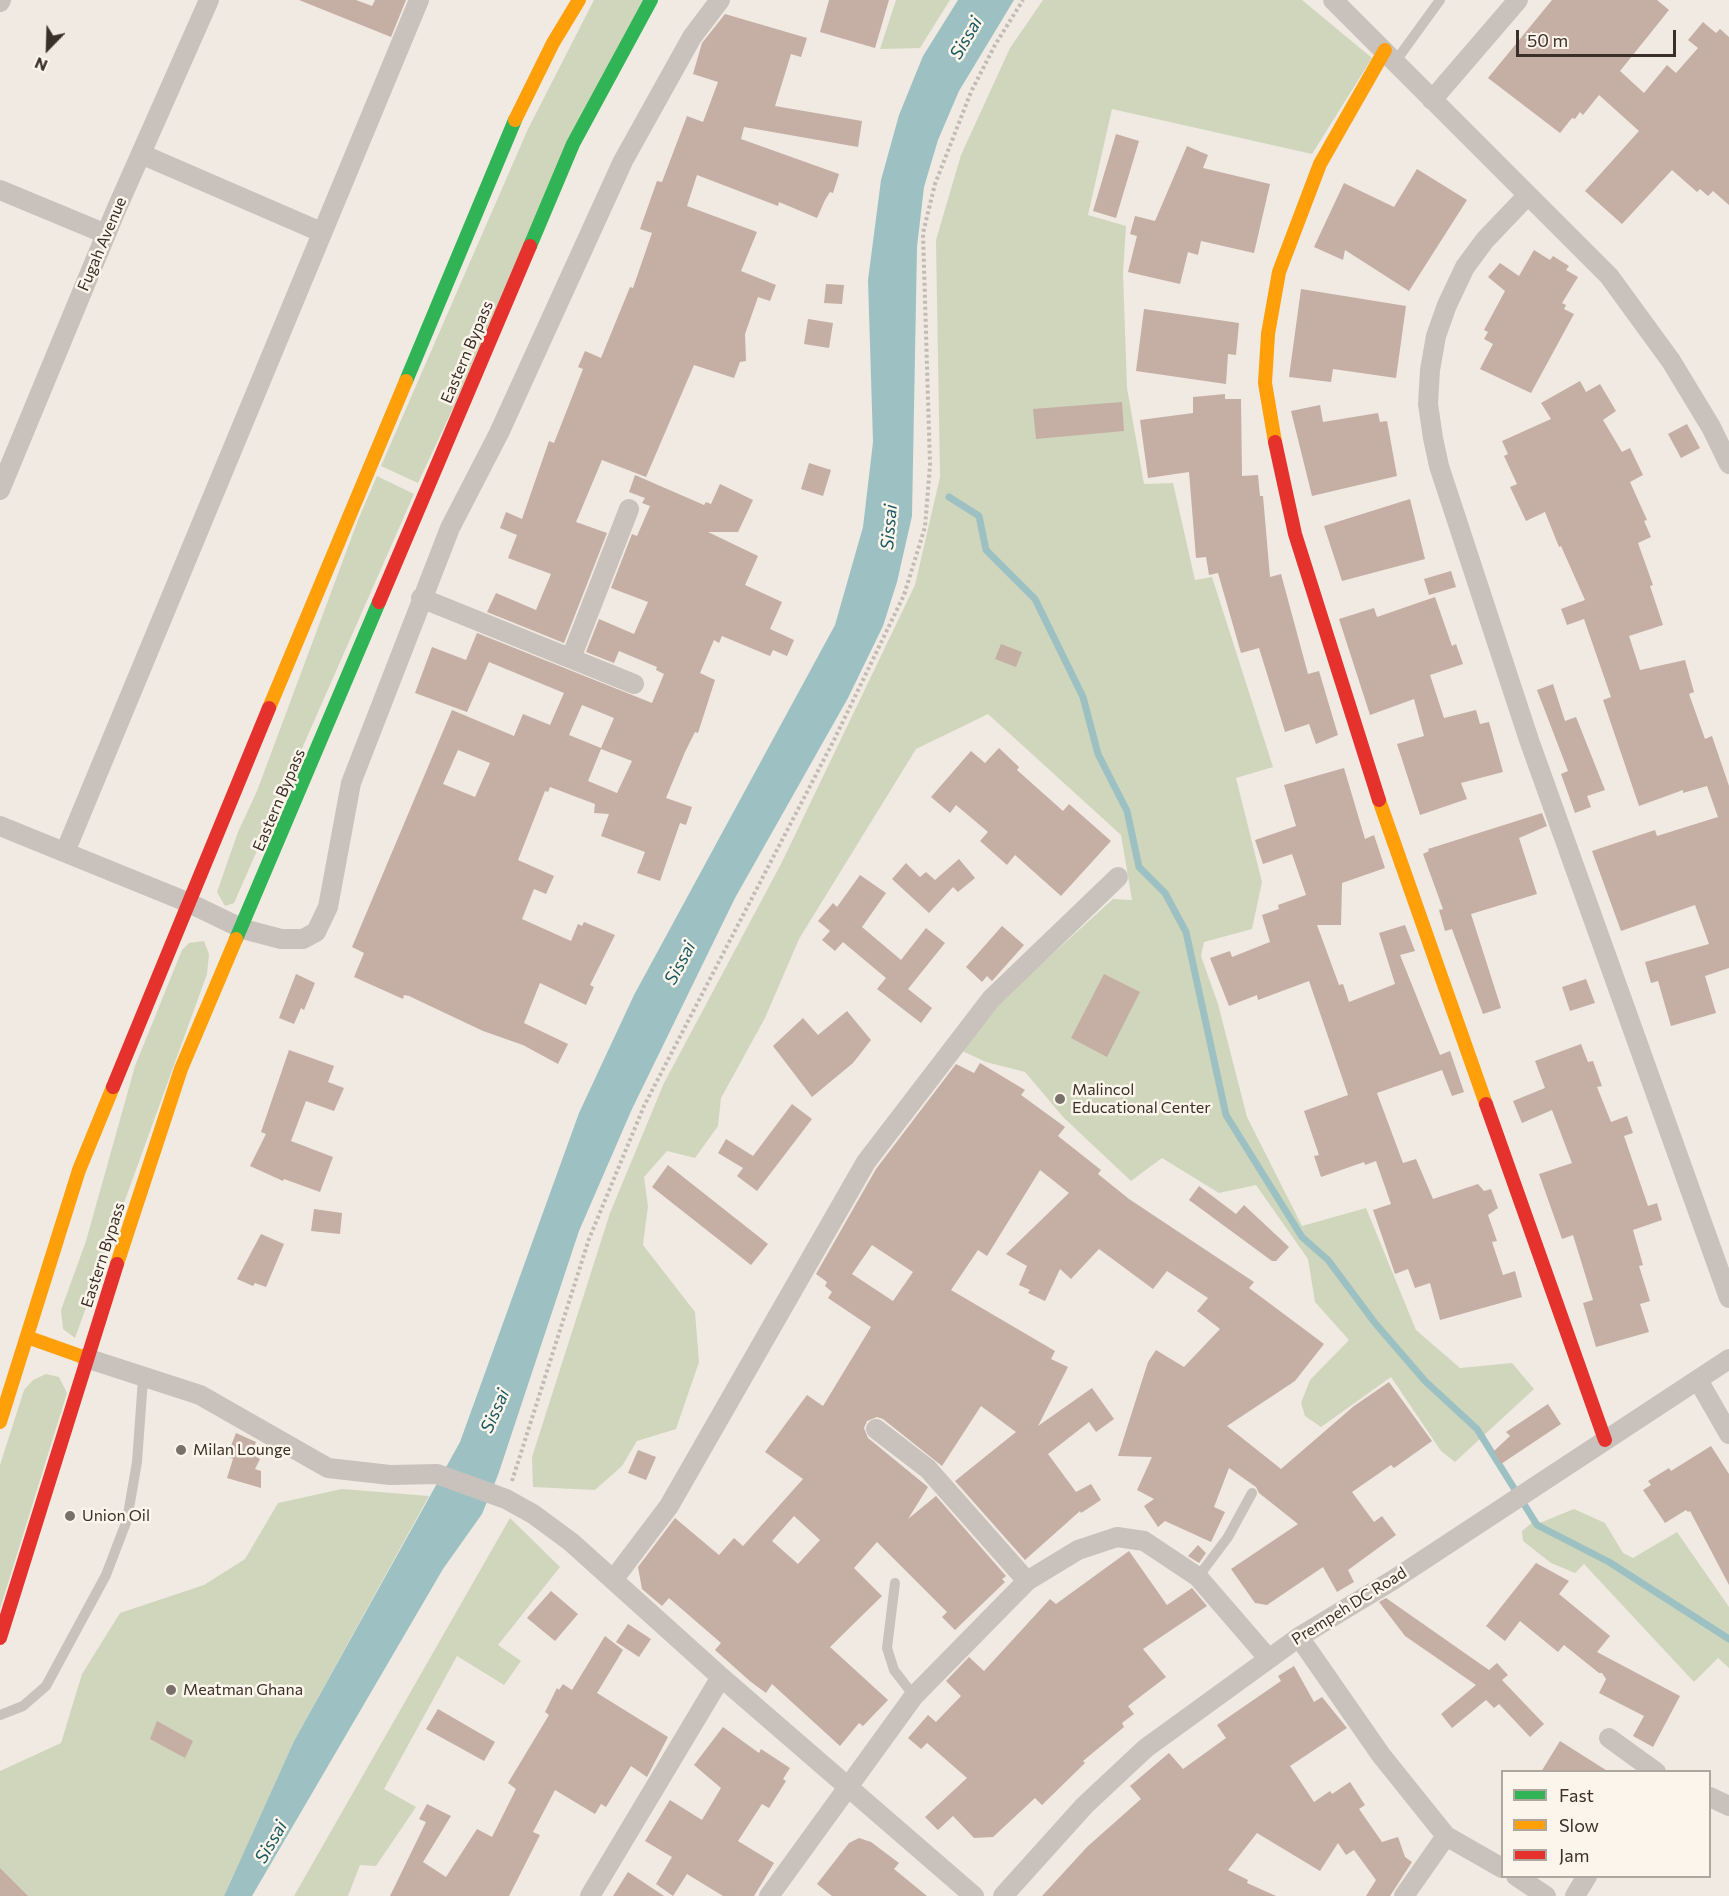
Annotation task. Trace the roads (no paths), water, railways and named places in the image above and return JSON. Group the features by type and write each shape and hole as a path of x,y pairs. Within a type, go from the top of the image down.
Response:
{"main road":[{"path":"0,1422 79,1170 187,902 518,114 553,43 579,0"},
{"name":"Eastern Bypass","path":"0,1638 86,1358 181,1070 243,929 573,144 651,0"},
{"path":"1390,56 1320,164 1292,234 1279,272 1268,334 1265,383 1267,404 1295,534 1377,792 1605,1440"},
{"path":"27,1337 86,1358"}],"street":[{"name":"Fugah Avenue","path":"0,490 106,234 209,0"},
{"path":"65,852 419,0"},
{"path":"0,826 187,902 243,929 281,939 303,939 316,932 328,907 351,783 450,528 499,433 623,161 692,37 720,0"},
{"path":"1333,0 1609,276 1671,361 1712,427 1729,464"},
{"path":"1432,100 1518,0"},
{"path":"141,154 321,232"},
{"path":"0,190 106,234"},
{"path":"1528,195 1485,240 1465,267 1447,305 1436,336 1430,369 1428,404 1438,466 1529,740 1729,1298"},
{"path":"571,658 630,509"},
{"path":"421,598 634,684"},
{"path":"613,1580 669,1506 866,1162 991,999 1118,877"},
{"path":"86,1358 144,1379 200,1395 328,1468 390,1475 437,1474 501,1496 553,1528 974,1896"},
{"name":"Prempeh DC Road","path":"1003,1896 1116,1773 1268,1658 1393,1580 1729,1359"},
{"path":"1698,1380 1729,1434"},
{"path":"876,1429 928,1468 1027,1581"},
{"path":"768,1896 914,1696 1027,1581 1078,1550 1117,1537 1144,1541 1198,1577 1268,1658"},
{"path":"1299,1637 1381,1755 1446,1836 1501,1867"},
{"path":"590,1896 721,1677"},
{"path":"1609,1738 1652,1770"},
{"path":"1711,1797 1729,1806"},
{"path":"1404,1896 1446,1836"},
{"path":"1519,1878 1546,1896"},
{"path":"1575,1896 1586,1878"}],"lane":[{"path":"1390,56 1440,0"},
{"path":"0,1715 23,1706 46,1686 106,1575 127,1520 137,1462 144,1379"},
{"path":"1198,1577 1228,1537 1252,1492"},
{"path":"895,1583 888,1654 894,1670 914,1696"}],"water":[{"name":"Sissai","path":"958,0 1014,0 959,91 938,140 924,187 917,247 912,516 897,582 883,626 848,698 735,898 632,1109 579,1231 498,1475 482,1514 443,1569 252,1896 224,1896 294,1741 460,1442 579,1113 634,995 835,625 863,527 873,442 868,280 881,180 899,115 923,56"}],"waterway":[{"path":"949,497 979,516 986,550 1035,599 1083,697 1098,754 1127,811 1139,867 1165,893 1186,932 1226,1115 1302,1237 1328,1260 1375,1323 1425,1381 1477,1429 1537,1525 1609,1562 1729,1639"}],"place":[{"name":"Malincol Educational Center","path":"1060,1099"},
{"name":"Milan Lounge","path":"181,1450"},
{"name":"Union Oil","path":"70,1516"},
{"name":"Meatman Ghana","path":"171,1690"}]}
